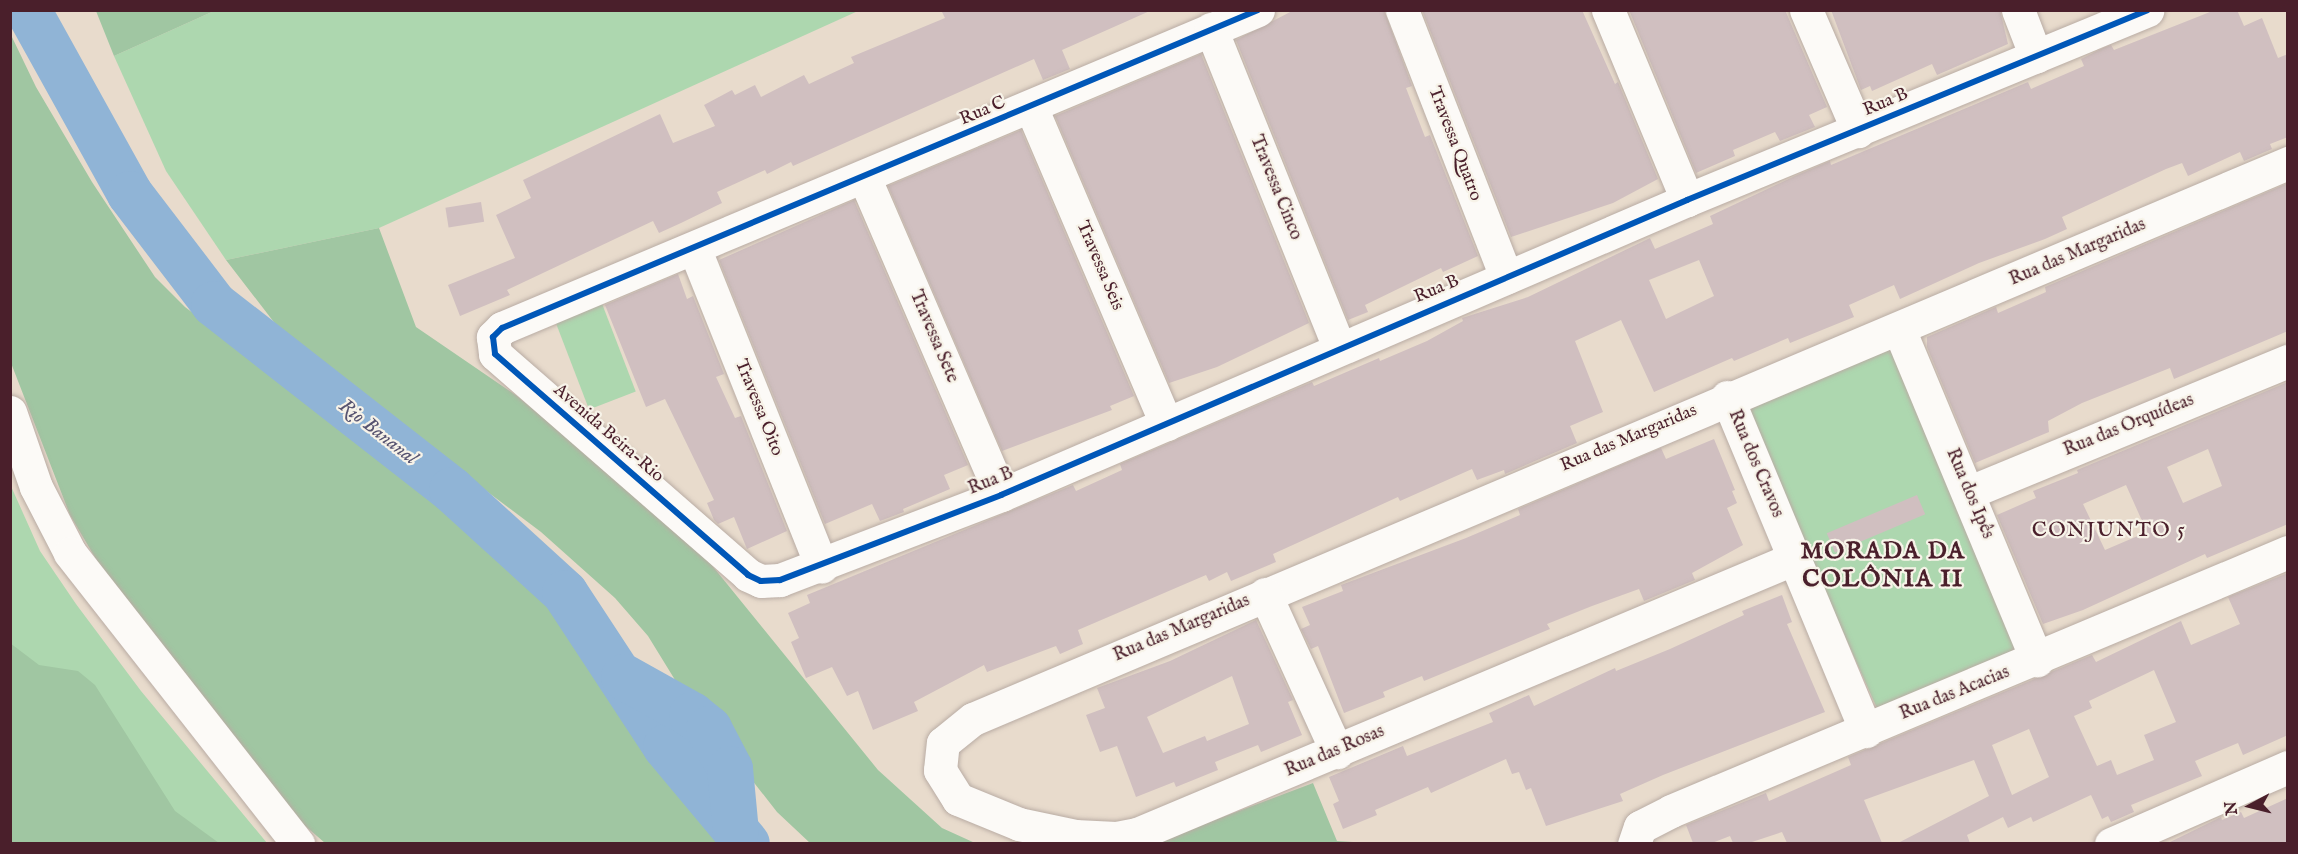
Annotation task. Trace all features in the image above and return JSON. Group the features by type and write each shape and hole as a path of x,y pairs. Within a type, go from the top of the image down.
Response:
{"street":[{"name":"Rua C","path":"519,321 865,179 1258,10"},
{"name":"Travessa Quatro","path":"1402,10 1506,277"},
{"path":"1608,10 1687,200"},
{"path":"1806,10 1858,131"},
{"path":"2018,10 2036,57"},
{"name":"Rua B","path":"740,568 765,581 822,567 1001,495 1339,347 1687,200 2147,10"},
{"name":"Travessa Cinco","path":"1211,29 1339,347"},
{"name":"Travessa Seis","path":"1031,107 1166,424"},
{"name":"Rua das Margaridas","path":"973,719 1727,397 1899,329 2288,163"},
{"name":"Travessa Sete","path":"865,179 1001,495"},
{"name":"Travessa Oito","path":"695,250 822,567"},
{"name":"Avenida Beira-Rio","path":"519,321 494,334 493,347 500,361 740,568"},
{"name":"Rua dos Ipês","path":"1899,329 1970,492 2037,660"},
{"name":"Rua das Orquídeas","path":"1970,492 2288,361"},
{"name":"Rua dos Cravos","path":"1727,397 1866,730"},
{"path":"10,412 36,487 70,554 298,843"},
{"name":"Rua das Acacias","path":"1634,843 1644,823 2037,660 2288,552"},
{"name":"Rua das Rosas","path":"973,719 950,734 940,756 943,779 958,799 1019,824 1076,836 1116,838 1137,834 1795,558"},
{"path":"1264,594 1337,752"},
{"path":"2111,843 2288,766"}],"green space":[{"path":"96,11 214,11 114,56"},
{"path":"214,11 858,11 379,228 226,260 166,171 114,56"},
{"path":"11,35 36,87 92,182 155,277 185,307 446,504 513,564 558,612 640,740 722,843 325,843 303,824 113,588 70,515 11,363"},
{"path":"379,228 416,327 517,396 693,542 878,770 942,828 975,843 810,843 777,812 680,688 648,636 615,598 541,532 290,343 226,260"},
{"path":"601,301 636,392 589,409 554,319"},
{"path":"1892,346 2027,650 1880,716 1745,411"},
{"path":"10,484 40,551 76,604 141,691 267,843 11,843"},
{"path":"10,643 39,665 78,671 95,685 175,811 219,843 11,843"},
{"path":"1313,783 1337,841 1369,843 1151,844"}],"building":[{"path":"941,10 1152,10 1062,50 1070,69 1043,80 1034,59 793,166 791,162 767,174 765,170 717,192 722,203 681,223 659,233 653,221 507,290 510,295 460,316 448,285 515,258 496,215 531,198 523,180 660,114 673,143 715,126 704,105 732,90 735,95 755,85 761,97 804,75 809,84 854,63 851,57 945,18"},
{"path":"1294,10 1384,10 1412,86 1406,88 1425,137 1430,135 1478,256 1443,272 1441,268 1365,305 1368,312 1348,320 1236,40"},
{"path":"1422,10 1582,10 1615,84 1618,82 1658,179 1613,203 1511,237"},
{"path":"1629,10 1785,10 1827,107 1809,115 1815,127 1780,141 1775,132 1733,150 1735,156 1696,173"},
{"path":"1831,10 2000,10 2008,44 1937,75 1932,64 1872,91 1870,86 1861,90"},
{"path":"2215,10 2237,10 2244,26 2262,18 2278,58 2288,54 2288,137 2270,144 2272,149 2244,161 2240,152 2188,176 2182,163 2166,169 2062,217 2067,229 2045,239 1979,263 1900,299 1894,285 1849,305 1854,317 1790,343 1788,338 1734,361 1732,358 1654,392 1621,320 1575,341 1603,412 1570,426 1577,443 1505,474 1504,470 1477,480 1472,469 1400,501 1398,497 1273,554 1276,562 1231,581 1227,572 1209,581 1206,575 1078,630 1083,644 1060,654 1056,646 987,672 984,665 914,702 918,711 873,730 858,691 847,696 832,667 806,678 791,642 799,638 788,613 810,603 807,595 1073,485 1076,491 1122,470 1120,464 1312,382 1314,386 1379,358 1380,361 1427,341 1463,321 1462,318 1528,297 1650,238 1655,249 1713,224 1710,216 1830,161 1831,165 2028,82 2031,89 2084,66 2081,59 2103,48 2111,45 2114,50","holes":["1699,260 1714,296 1666,319 1649,280"]},
{"path":"1201,54 1309,323 1217,367 1169,383 1055,116"},
{"path":"1021,130 1134,396 1110,406 1112,410 1002,451 888,186"},
{"path":"2286,184 2288,331 2174,379 2170,368 2082,403 2048,421 2049,432 1975,463 1927,347 1927,337 1996,307 1998,313 2046,292 2045,287"},
{"path":"854,200 968,465 944,475 950,489 903,509 904,512 880,521 872,504 825,524 719,260"},
{"path":"481,202 484,222 449,227 445,208"},
{"path":"678,274 687,299 693,296 724,374 716,377 735,418 741,416 787,531 747,549 734,517 718,524 714,520 707,503 714,500 665,399 646,407 605,305"},
{"path":"2288,382 2288,524 2207,558 2205,554 2083,610 2043,624 1997,515 2036,498 2033,491 2078,473 2077,470","holes":["2208,449 2222,486 2183,503 2167,467","2126,485 2147,532 2105,550 2083,504"]},
{"path":"1714,439 1735,490 1732,491 1737,503 1727,508 1743,545 1692,573 1695,580 1644,601 1639,589 1592,606 1547,624 1550,629 1424,681 1422,676 1383,692 1385,697 1344,713 1318,646 1311,649 1301,629 1310,625 1302,607 1343,591 1341,585 1520,515 1518,509 1661,448 1666,459"},
{"path":"1917,495 1925,514 1835,553 1827,533"},
{"path":"2288,573 2288,735 2243,755 2238,743 2195,761 2202,776 2131,805 2134,812 2111,822 2108,816 2102,819 2091,795 2033,822 2031,817 2008,828 2003,817 1967,835 1970,843 1898,843 1989,796 1974,760 1864,800 1882,843 1787,843 1782,832 1749,843 1733,843 1730,836 1712,843 1693,843 1686,825 1766,793 1769,801 1851,765 1848,757 2092,655 2096,662 2181,621 2191,645 2240,624 2228,597","holes":["2154,670 2176,722 2144,735 2154,760 2117,775 2111,760 2097,766 2074,716 2092,708 2089,701","2029,729 2049,777 2012,795 1992,745"]},
{"path":"1782,595 1792,622 1787,624 1825,712 1663,775 1620,794 1623,801 1546,826 1531,788 1526,790 1519,772 1512,774 1506,759 1431,793 1428,787 1375,810 1377,815 1343,829 1333,804 1339,801 1329,777 1403,746 1407,756 1493,722 1489,713 1529,695 1534,706 1615,668 1616,671 1670,649 1744,615 1742,611"},
{"path":"1256,620 1293,700 1288,702 1302,735 1261,752 1258,745 1215,762 1218,770 1176,787 1174,782 1136,797 1117,746 1100,752 1086,715 1105,708 1097,688 1170,661","holes":["1232,676 1249,724 1207,741 1205,736 1163,753 1147,717"]},
{"path":"2288,798 2288,843 2168,843 2221,817 2222,820 2241,812 2244,818"}],"waterway":[{"name":"Rio Bananal","path":"28,10 130,194 214,304 452,490 565,593 666,747 747,844"},
{"path":"624,677 692,715 709,729 730,769 736,832"}],"cycle path":[{"path":"1258,10 502,328 493,337 495,354 748,575 761,581 780,580 1001,495 1687,200 2147,10"}],"district":[{"name":"CONJUNTO 5","path":"2109,531"},
{"name":"MORADA DA COLÔNIA II","path":"1883,566"}]}
